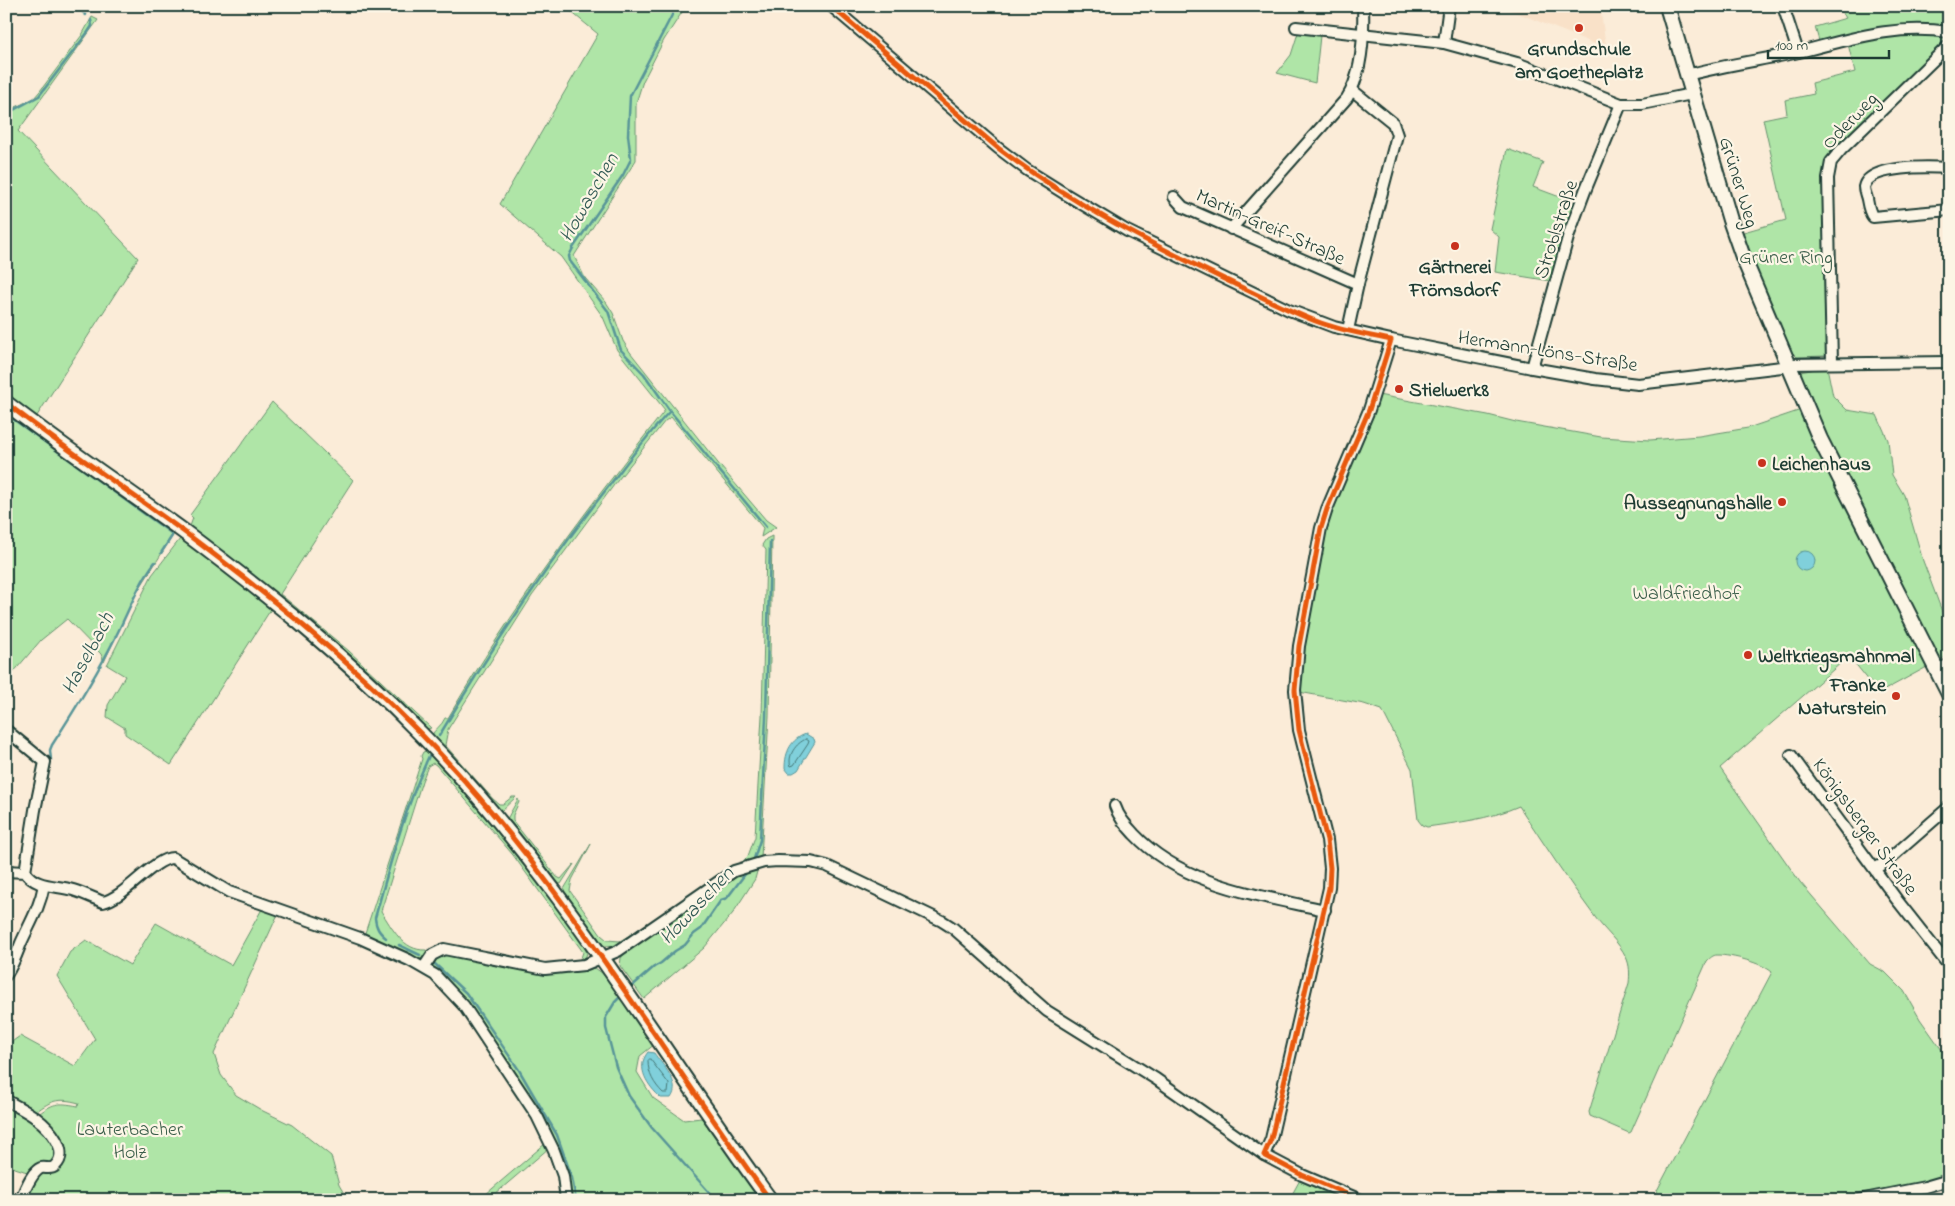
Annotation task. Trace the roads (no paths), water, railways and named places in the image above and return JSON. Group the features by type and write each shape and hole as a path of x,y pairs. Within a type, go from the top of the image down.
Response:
{"street":[{"name":"Hermann-Löns-Straße","path":"830,6 998,148 1067,196 1127,231 1320,323 1391,340 1532,368 1638,384 1772,368 1790,364 1949,362"},
{"path":"1231,229 1352,90 1364,35 1363,6"},
{"path":"1444,43 1449,6"},
{"name":"Grüner Weg","path":"1667,6 1736,238 1820,439 1942,667 1949,694"},
{"path":"1783,6 1798,52"},
{"path":"1296,27 1444,43 1517,63 1620,104 1642,104 1692,94"},
{"path":"1687,75 1798,52 1883,31 1927,29 1949,32"},
{"name":"Oderweg","path":"1832,362 1828,178 1831,162 1949,45"},
{"path":"1348,330 1358,284 1397,135 1392,123 1352,90"},
{"name":"Stroblstraße","path":"1532,368 1570,234 1588,182 1620,104"},
{"path":"1949,168 1888,170 1868,181 1864,190 1870,213 1873,217 1877,218 1949,210"},
{"name":"Martin-Greif-Straße","path":"1174,197 1183,207 1358,284"},
{"path":"1264,1155 1271,1139 1329,888 1329,854 1324,824 1299,730 1295,690 1296,669 1321,528 1336,487 1369,410 1391,340"},
{"path":"6,403 250,582 344,660 423,736 486,806 556,894 770,1200"},
{"path":"6,730 45,762 34,810 25,872 30,879 44,885 73,890 103,902 117,896 162,861 173,858 230,892 360,938 424,968 444,984 464,1006 536,1116 554,1151 563,1176 566,1200"},
{"name":"Königsberger Straße","path":"1791,755 1949,966"},
{"path":"1115,806 1118,817 1150,849 1190,873 1209,882 1227,887 1325,910"},
{"path":"1876,868 1886,862 1949,807"},
{"path":"424,968 432,955 444,949 545,969 572,968 618,951 722,879 744,868 755,864 795,860 826,866 942,921 1047,1011 1156,1078 1264,1155 1302,1175 1360,1200"},
{"path":"6,871 25,872"},
{"path":"6,975 16,959 20,946 36,914 44,885"},
{"path":"6,1100 38,1119 56,1140 60,1151 56,1166 38,1170 20,1200"},
{"path":"1859,1200 1925,1187 1949,1180"}],"water":[{"path":"1801,551 1809,551 1815,557 1815,565 1809,571 1801,571 1795,565 1795,557"},
{"path":"806,734 814,739 815,742 798,770 789,773 785,768 786,757 790,747 796,739"},
{"path":"648,1052 654,1053 673,1080 674,1092 671,1098 661,1098 645,1076 643,1064"}],"waterway":[{"name":"Haselbach","path":"76,6 86,15"},
{"name":"Howaschen","path":"670,6 673,13 630,96 628,135 631,159 623,175 569,256 570,261 608,311 621,350 644,374 670,411 766,527"},
{"name":"Haselbach","path":"10,112 39,96 88,32 92,26 91,20"},
{"path":"439,736 498,642 560,550 636,450 670,411"},
{"name":"Haselbach","path":"6,414 171,533 172,536 161,553"},
{"name":"Howaschen","path":"753,862 760,840 766,717 770,541"},
{"name":"Haselbach","path":"51,760 50,750 52,745 100,667 138,590 155,562"},
{"path":"386,938 378,929 375,918 405,816 429,756"},
{"name":"Howaschen","path":"630,988 654,967 685,945 701,929 721,900 727,898 749,869"},
{"path":"399,945 420,955"},
{"path":"435,964 466,993 519,1070 557,1135 572,1178 576,1200"},
{"name":"Howaschen","path":"622,995 615,1002 606,1017 606,1028 616,1067 629,1096 652,1128 716,1200"}],"place":[{"name":"Grundschule am Goetheplatz","path":"1579,28"},
{"name":"Gärtnerei Frömsdorf","path":"1455,246"},
{"name":"Stielwerk8","path":"1399,389"},
{"name":"Leichenhaus","path":"1762,463"},
{"name":"Aussegnungshalle","path":"1782,502"},
{"name":"Weltkriegsmahnmal","path":"1748,655"},
{"name":"Franke Naturstein","path":"1896,696"}],"park label":[{"name":"Grüner Ring","path":"1786,256"},
{"name":"Waldfriedhof","path":"1687,592"},
{"name":"Lauterbacher Holz","path":"130,1140"}]}
